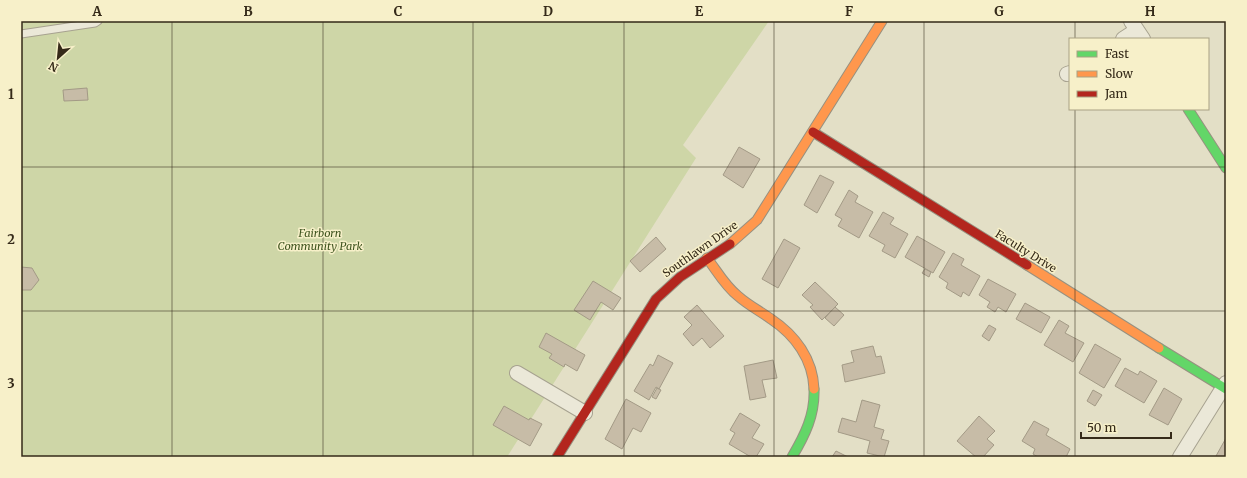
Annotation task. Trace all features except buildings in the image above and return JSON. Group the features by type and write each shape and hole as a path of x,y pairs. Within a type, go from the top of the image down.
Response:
{"street":[{"name":"Southlawn Drive","path":"557,457 656,299 674,280 739,237 757,220 882,21"},
{"path":"1125,38 1137,30"},
{"path":"1189,110 1226,168"},
{"name":"Faculty Drive","path":"813,132 1225,386"},
{"path":"707,258 738,296 790,333 806,355 812,369 815,384 814,408 809,426 792,457"},
{"path":"517,373 584,413"},
{"path":"1180,457 1225,386"}],"lane":[{"path":"21,34 95,23 98,21"}],"green space":[{"name":"Fairborn Community Park","path":"21,21 769,21 683,145 696,158 507,457 21,457"}],"traffic: fast":[{"path":"1189,110 1226,168"},
{"path":"1159,348 1226,389"},
{"path":"792,457 801,441 811,416 814,389"}],"traffic: slow":[{"path":"730,244 757,220 882,21"},
{"path":"707,258 733,292 780,325 795,340 810,368 814,389"},
{"path":"1027,265 1159,348"}],"traffic: jam":[{"path":"813,132 1027,265"},
{"path":"557,457 656,299 680,277 730,244"}]}
